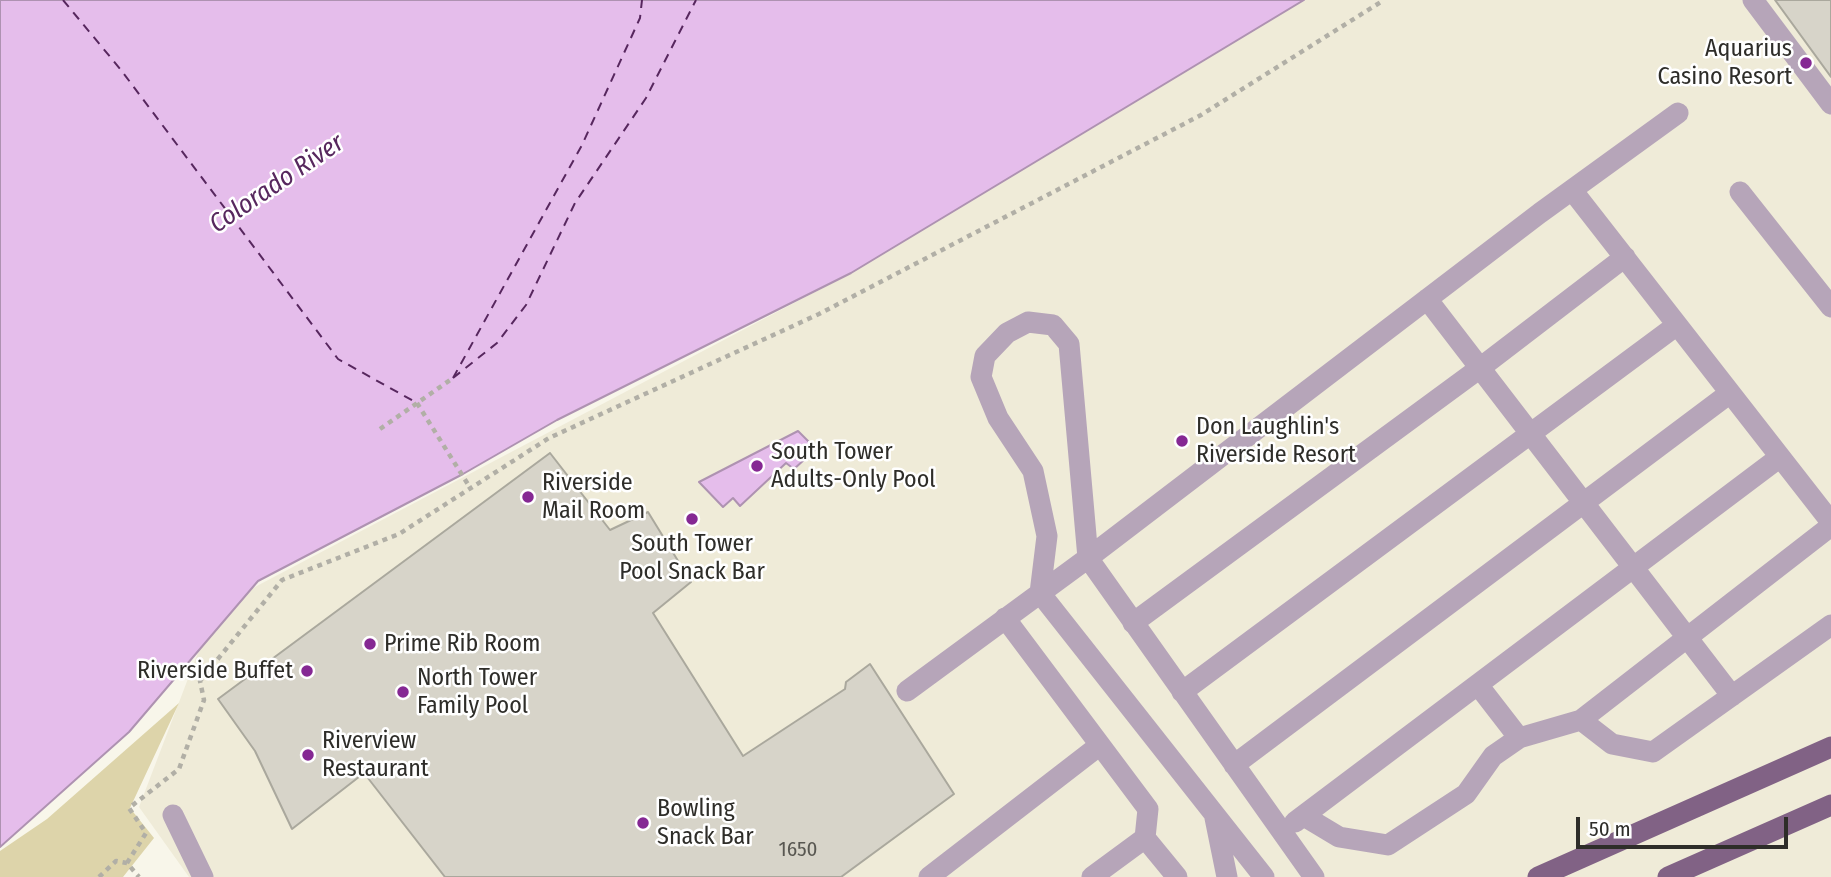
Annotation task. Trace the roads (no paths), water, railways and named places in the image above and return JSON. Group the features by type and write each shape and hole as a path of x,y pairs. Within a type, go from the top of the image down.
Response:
{"main road":[{"path":"1538,877 1831,747"},
{"path":"1668,877 1831,805"}],"lane":[{"path":"1753,0 1831,103"},
{"path":"907,691 1678,113"},
{"path":"1304,816 1339,837 1388,845 1466,794 1493,756 1519,738 1581,720 1831,524 1572,190"},
{"path":"1740,191 1831,307"},
{"path":"1133,623 1480,368 1625,257"},
{"path":"1427,299 1732,696"},
{"path":"1264,877 1040,593 1046,536 1034,471 998,418 981,377 985,356 1007,333 1028,322 1053,325 1069,344 1087,558 1314,877"},
{"path":"1182,692 1677,325"},
{"path":"1234,765 1582,501 1730,393"},
{"path":"1281,831 1780,457"},
{"path":"1005,618 1148,809 1145,838 1177,877"},
{"path":"1581,720 1612,744 1653,752 1831,625"},
{"path":"1478,685 1519,738"},
{"path":"929,877 1100,745"},
{"path":"173,815 203,877"},
{"path":"1215,816 1227,877"},
{"path":"1092,877 1145,838"}],"water":[{"name":"Colorado River","path":"0,0 1304,0 851,273 557,420 463,474 258,581 129,732 0,847"},
{"name":"South Tower Adults-Only Pool","path":"798,431 816,449 794,469 786,463 740,506 733,498 723,507 699,482"}],"place":[{"name":"Aquarius Casino Resort","path":"1806,63"},
{"name":"Don Laughlin's Riverside Resort","path":"1182,441"},
{"name":"South Tower Adults-Only Pool","path":"757,466"},
{"name":"Riverside Mail Room","path":"528,497"},
{"name":"South Tower Pool Snack Bar","path":"692,519"},
{"name":"Prime Rib Room","path":"370,644"},
{"name":"Riverside Buffet","path":"307,671"},
{"name":"North Tower Family Pool","path":"403,692"},
{"name":"Riverview Restaurant","path":"308,755"},
{"name":"Bowling Snack Bar","path":"643,823"}]}
